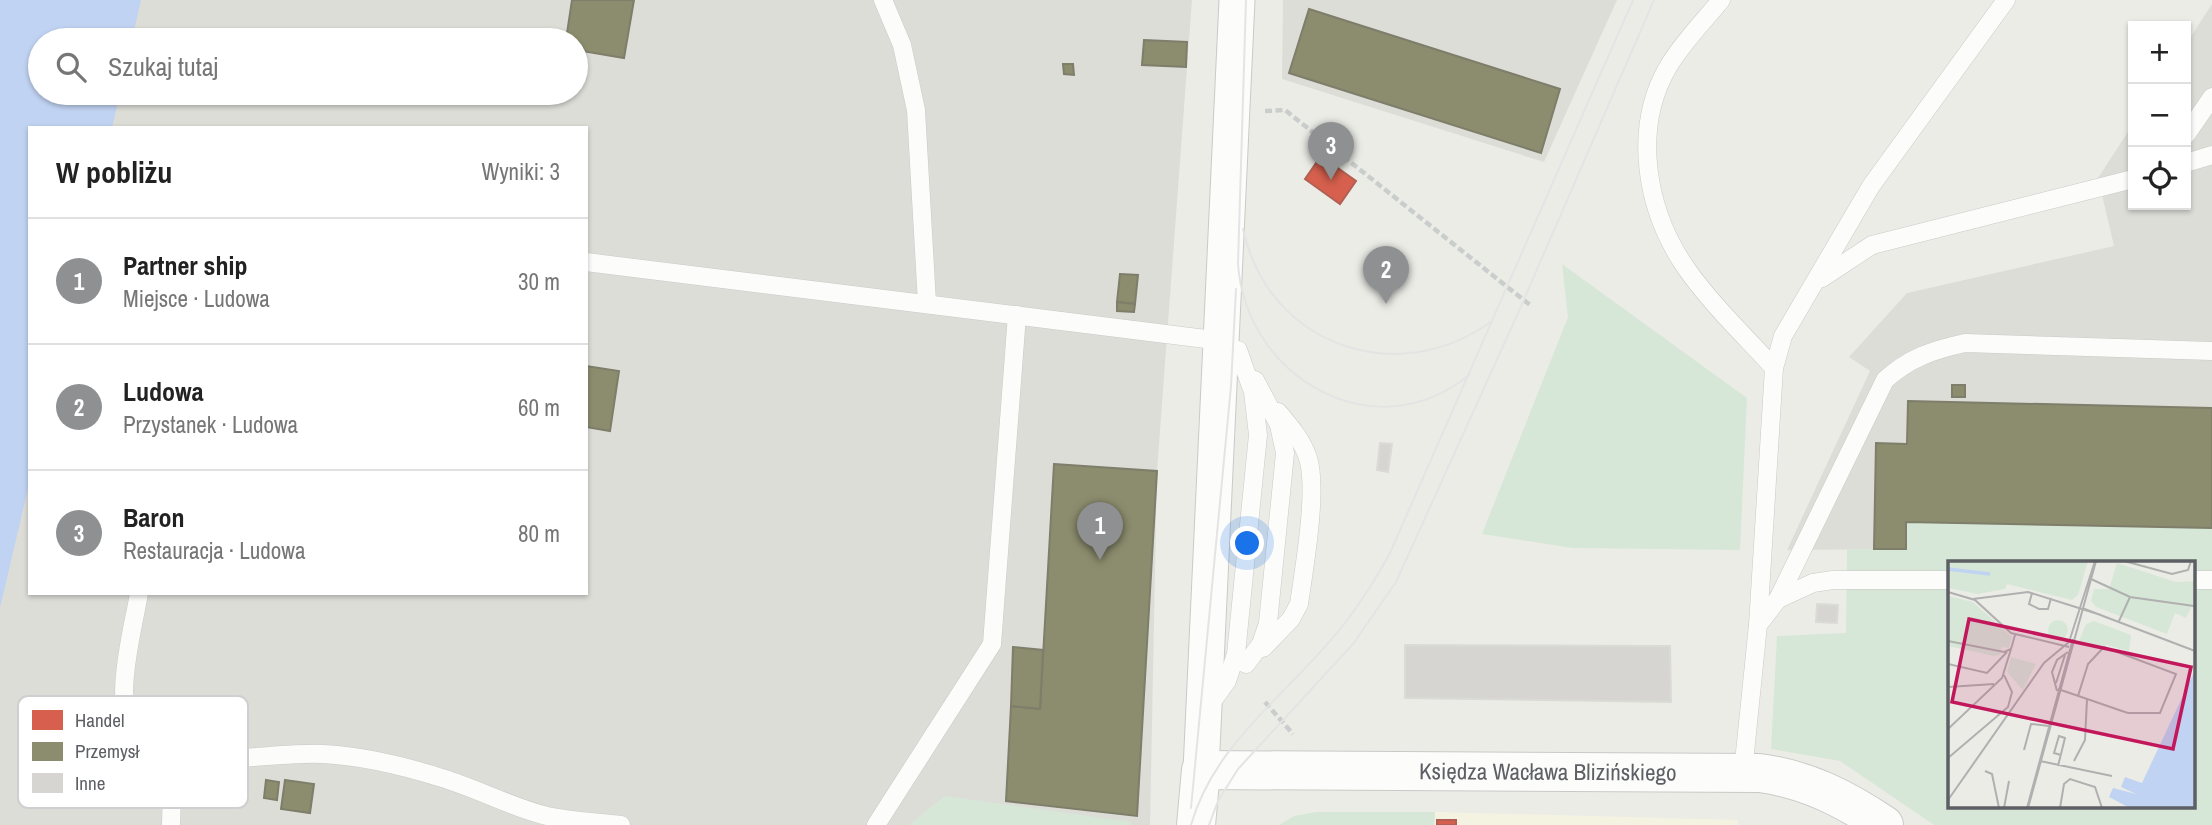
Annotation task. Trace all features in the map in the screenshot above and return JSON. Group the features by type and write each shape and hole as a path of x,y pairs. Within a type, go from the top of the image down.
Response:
{"street":[{"path":"1196,825 1201,770 1212,703 1228,335 1237,0"},
{"name":"Księdza Wacława Blizińskiego","path":"1201,770 1743,772 1776,775 1812,785 1848,802 1884,825"}],"lane":[{"path":"883,0 902,45 916,110 927,303"},
{"path":"1721,0 1668,67 1648,119 1646,160 1660,214 1685,267 1774,368"},
{"path":"1743,772 1758,625 1774,368 1783,336 1871,186 2006,0"},
{"path":"2191,128 2212,97"},
{"path":"2191,161 2212,155"},
{"path":"1812,287 1838,265 1872,245 2128,180"},
{"path":"588,262 1017,315 1228,335 1279,425 1285,461 1269,623 1261,644 1246,664"},
{"path":"876,825 992,644 1017,315"},
{"path":"1758,625 1778,599 1885,380 1902,365 1931,351 1965,342 2212,351"},
{"path":"1212,703 1291,619 1299,604 1311,489 1310,466 1304,448 1263,393"},
{"path":"1778,599 1804,586 1833,580 1948,580"},
{"path":"2194,580 2212,580"},
{"path":"122,696 139,595"},
{"path":"248,758 281,753 325,754 392,764 444,779 493,799 549,816 621,825"}],"path":[{"path":"1265,109 1286,110 1530,305"},
{"path":"1265,702 1299,740"}],"shaded area":[{"path":"18,0 1192,0 1157,471 1150,825 0,825 0,120"},
{"path":"1283,0 1617,0 1544,162 1282,79"},
{"path":"2212,4 2212,528 1907,522 1906,549 1787,550 1870,371 1849,357 1907,293 2114,246 2098,178 2128,132 2128,210 2191,210 2191,36"},
{"path":"1562,264 1747,398 1740,550 1572,548 1482,534 1568,317"},
{"path":"1906,522 2212,528 2212,825 1934,825 1840,761 1771,749 1777,636 1846,633 1847,549 1905,549"},
{"path":"945,796 1131,822 1131,825 909,825"},
{"path":"1316,812 1435,812 1434,825 1279,825 1294,816"},
{"path":"1435,812 1738,820 1738,825 1435,825"}],"water":[{"path":"0,0 141,0 135,28 28,28 28,105 117,105 112,126 28,126 28,489 0,608"}],"building: Handel":[{"path":"1321,156 1356,181 1340,204 1305,179"},
{"path":"1437,820 1456,820 1456,825 1437,825"}],"building: Przemysł":[{"path":"572,0 634,0 624,58 588,52 588,28 568,28"},
{"path":"1309,9 1560,89 1541,153 1289,73"},
{"path":"1144,40 1187,42 1186,67 1142,65"},
{"path":"1063,64 1073,64 1074,75 1064,74"},
{"path":"1120,274 1138,275 1135,304 1117,302"},
{"path":"1117,302 1135,304 1134,312 1117,311"},
{"path":"588,366 619,371 610,431 588,427"},
{"path":"1952,385 1965,385 1965,397 1952,397"},
{"path":"1908,401 2212,408 2212,528 1906,522 1906,549 1874,549 1876,443 1907,444"},
{"path":"1054,464 1157,471 1137,816 1006,801 1011,706 1040,709"},
{"path":"1013,647 1043,650 1040,709 1011,706"},
{"path":"266,780 279,782 277,800 264,798"},
{"path":"285,780 314,784 310,813 281,809"}],"building: Inne":[{"path":"1380,443 1392,444 1388,472 1377,470"},
{"path":"1817,604 1838,605 1837,623 1816,622"},
{"path":"1405,645 1670,646 1671,702 1405,698"}],"tram line":[{"path":"1246,0 1238,264 1246,305 1264,340 1290,370 1321,391 1357,404 1394,406 1432,397 1469,375"},
{"path":"1191,825 1213,774 1229,752 1246,730 1341,628 1390,553 1633,0"},
{"path":"1209,825 1218,801 1238,769 1353,644 1396,582 1519,311 1654,0"},
{"path":"1243,229 1257,269 1279,302 1308,328 1342,345 1378,353 1417,352 1455,342 1492,321"},
{"path":"1191,808 1231,386 1236,289"}],"place":[{"name":"Baron","path":"1331,180"},
{"name":"Ludowa","path":"1386,304"},
{"name":"Partner ship","path":"1100,560"}]}
